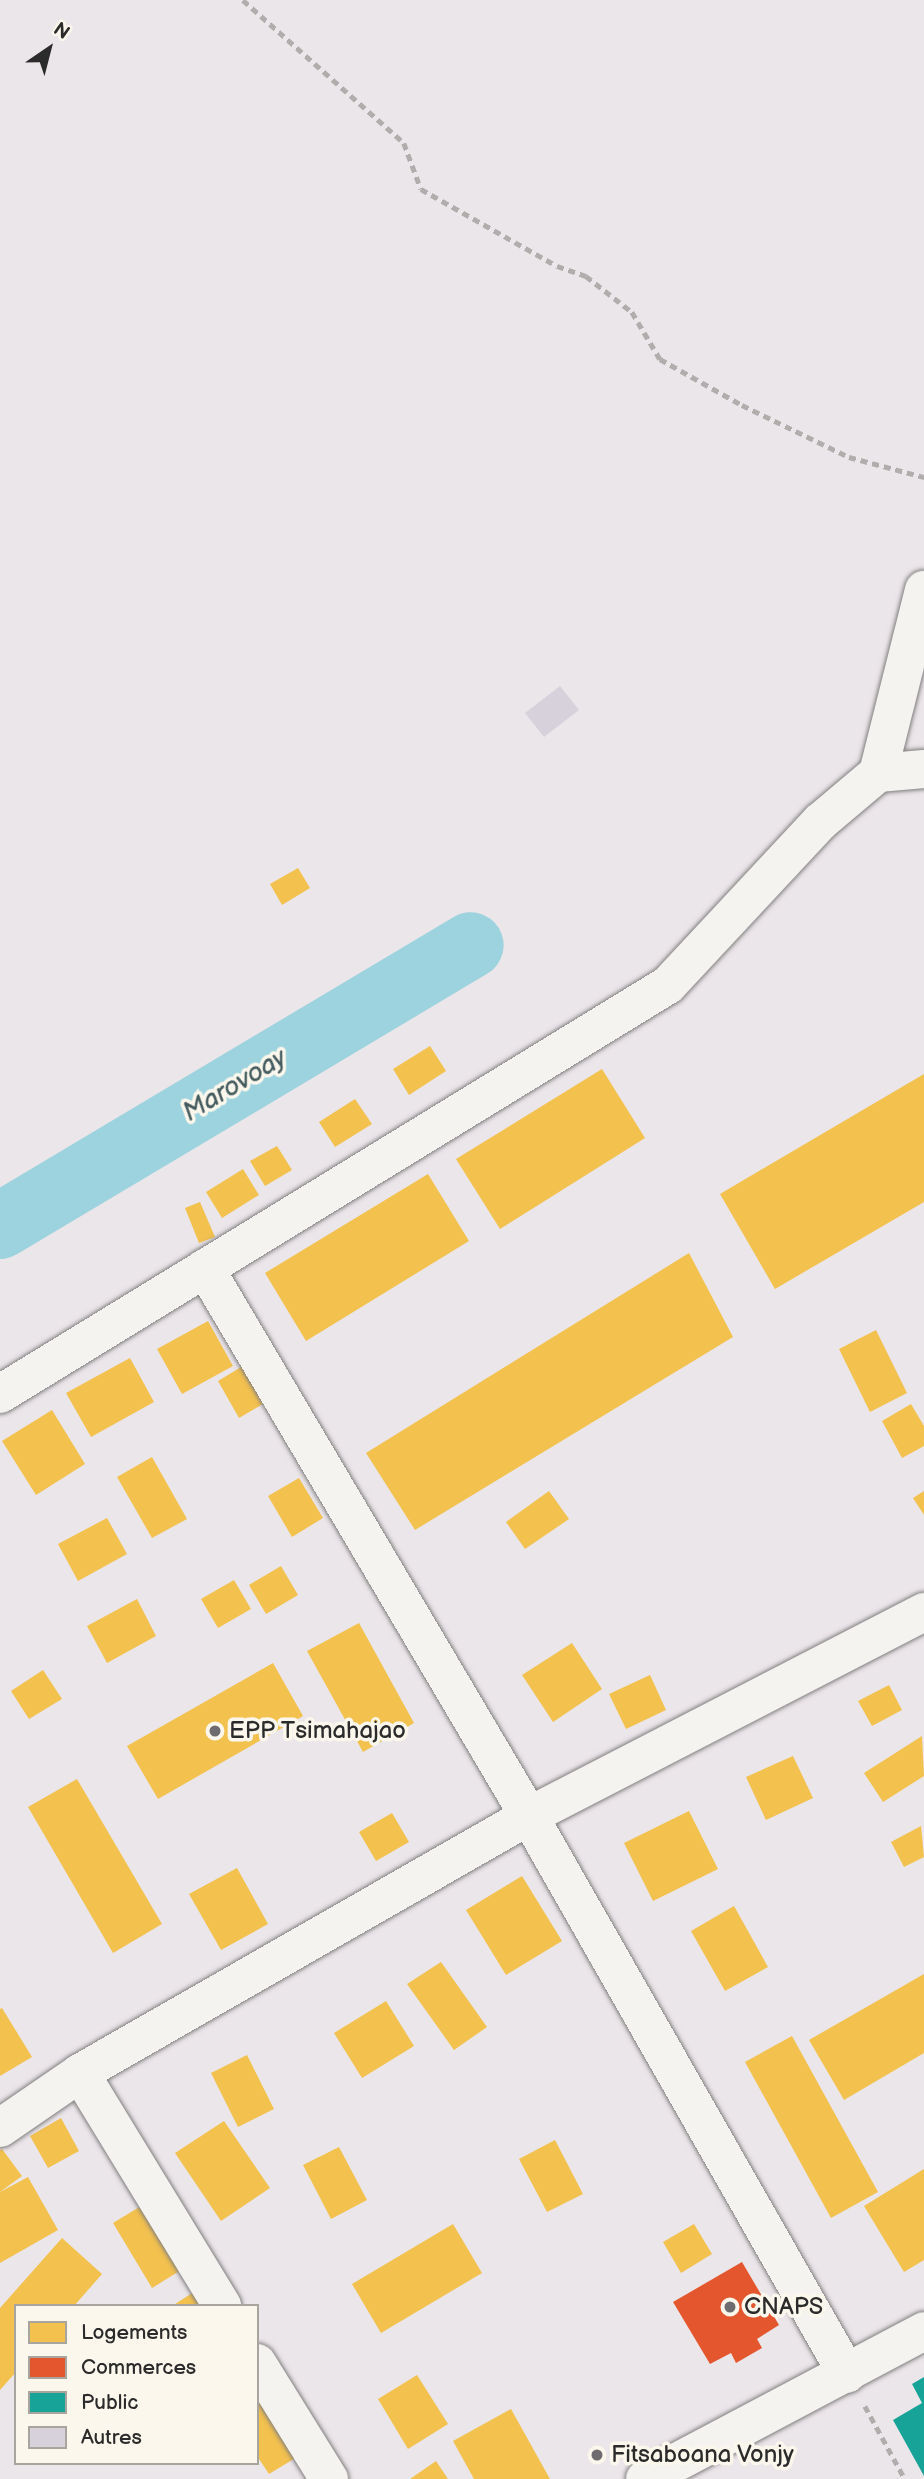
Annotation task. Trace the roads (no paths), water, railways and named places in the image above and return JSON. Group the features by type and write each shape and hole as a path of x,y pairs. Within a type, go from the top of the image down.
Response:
{"street":[{"path":"878,773 924,590"},
{"path":"0,1394 668,985 820,822 878,773 924,752"},
{"path":"878,773 924,769"},
{"path":"205,1268 529,1816 847,2374"},
{"path":"0,2128 80,2073 529,1816 924,1612"},
{"path":"80,2073 221,2304"},
{"path":"645,2479 924,2331"},
{"path":"259,2366 328,2479"}],"waterway":[{"name":"Marovoay","path":"0,1226 471,945"}],"place":[{"name":"EPP Tsimahajao","path":"215,1731"},
{"name":"CNAPS","path":"730,2307"},
{"name":"Fitsaboana Vonjy","path":"597,2455"}]}
